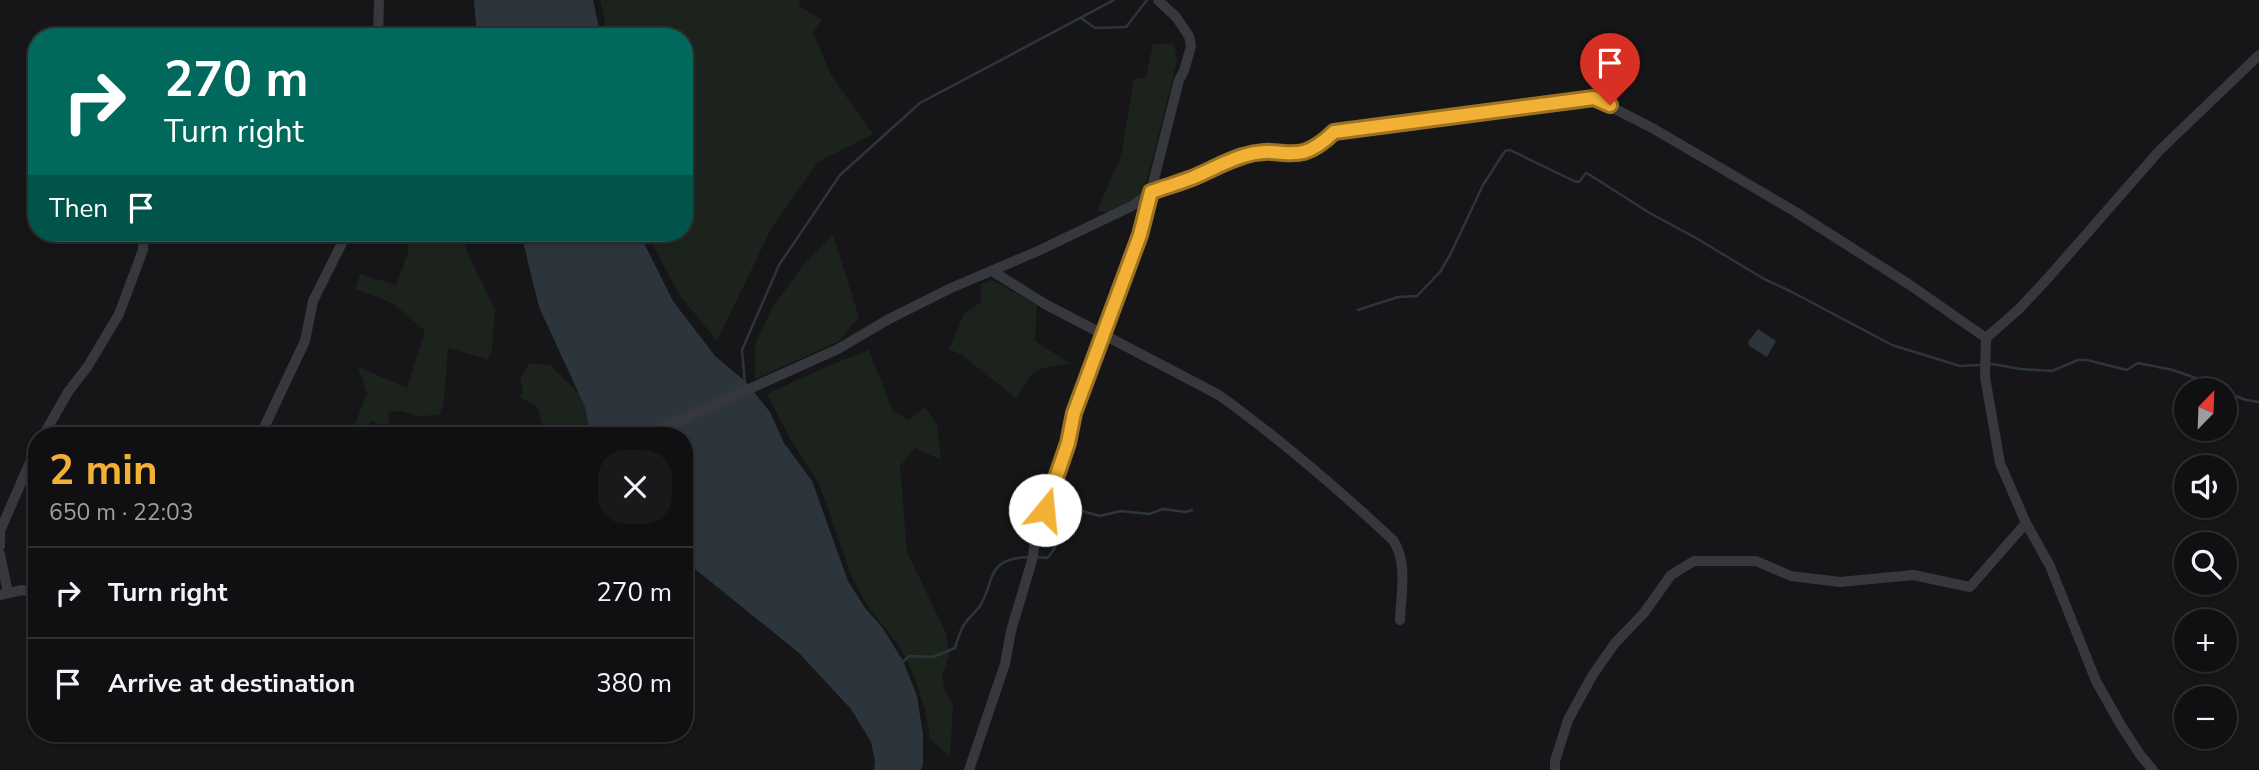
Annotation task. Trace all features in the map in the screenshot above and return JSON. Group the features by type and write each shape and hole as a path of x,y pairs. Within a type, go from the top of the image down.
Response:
{"street":[{"path":"378,28 379,0"},
{"path":"969,770 1005,664 1033,556 1035,538 1068,443 1074,413 1140,235 1179,80 1191,46 1189,36 1176,17 1158,0"},
{"path":"2153,770 2122,727 2096,681 2050,566 2026,523 2000,463 1985,377 1986,338 2019,309 2048,278 2159,151 2259,55"},
{"path":"665,427 838,349 889,319 951,288 1132,206 1151,192 1249,154 1256,152 1300,155 1320,145 1334,132 1594,98 1654,129 1794,211 1910,285 1986,338"},
{"path":"48,427 119,314 143,250 143,242"},
{"path":"264,427 305,341 313,301 342,242"},
{"path":"992,271 1045,304 1219,395 1319,475 1393,540 1400,550 1400,620"},
{"path":"0,547 0,531 28,467"},
{"path":"1555,770 1555,761 1568,720 1592,676 1615,642 1644,612 1671,575 1694,561 1755,561 1791,576 1840,582 1913,575 1970,587 2026,523"},
{"path":"0,554 4,594 28,591"}],"shaded area":[{"path":"474,0 593,0 599,28 476,28"},
{"path":"600,0 799,0 800,6 822,20 813,32 831,75 873,134 818,162 772,227 717,341 678,293 652,242 693,242 693,28 606,28"},
{"path":"1174,43 1177,61 1143,195 1110,213 1097,211 1121,156 1134,79 1146,77 1153,44"},
{"path":"833,235 859,317 839,341 755,379 755,345 771,310 803,265"},
{"path":"409,242 465,242 495,309 492,350 488,359 448,348 440,415 418,416 401,411 388,412 390,422 384,427 372,421 366,427 350,427 356,422 367,393 358,367 407,388 425,331 394,304 356,289 360,274 396,285 408,253"},
{"path":"523,242 644,242 673,301 715,356 745,381 770,412 784,443 812,481 848,581 903,661 917,696 923,735 921,770 874,770 871,742 851,709 799,653 693,567 693,427 589,427 585,407 539,307"},
{"path":"992,280 1037,305 1035,341 1071,364 1037,371 1017,399 962,355 949,349 964,314 981,302 981,284"},
{"path":"1758,329 1776,341 1767,357 1749,346 1748,342"},
{"path":"869,350 893,411 909,420 925,407 937,425 941,460 915,448 900,466 907,552 946,633 949,655 942,677 944,688 953,704 950,757 930,739 915,678 900,647 870,609 853,580 819,484 792,442 767,394"},
{"path":"530,363 550,365 580,395 589,427 543,427 537,407 520,397 523,390 520,378"}],"waterway":[{"path":"745,385 742,350 779,265 840,175 920,103 1114,0"},
{"path":"1081,18 1095,28 1126,27 1147,0"},
{"path":"1358,310 1398,297 1417,296 1440,272 1483,185 1505,151 1510,150 1574,181 1579,182 1586,173 1590,175 1764,279 1892,345 1960,366 1981,365"},
{"path":"1987,363 2052,371 2078,360 2127,370 2138,363 2173,370 2221,387 2246,400 2259,402"},
{"path":"1036,557 1047,558 1051,553 1071,508 1100,516 1121,511 1149,514 1163,509 1186,512 1192,510"},
{"path":"901,664 909,656 933,657 955,648 962,628 980,606 998,566 1029,557"}],"route":[{"path":"1045,510 1068,443 1074,413 1140,235 1151,192 1256,152 1300,155 1320,145 1334,132 1594,98 1610,105"}]}
